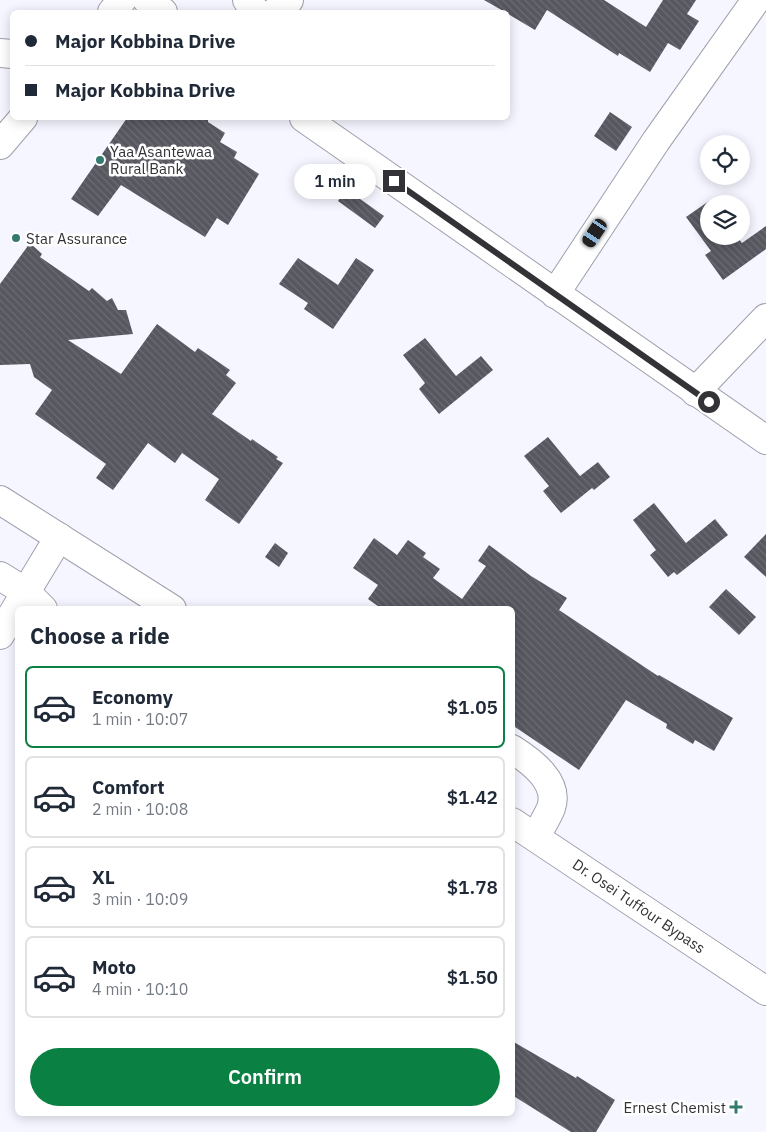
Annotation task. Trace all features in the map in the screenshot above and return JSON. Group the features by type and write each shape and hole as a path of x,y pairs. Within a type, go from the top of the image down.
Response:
{"main road":[{"path":"114,10 122,0"},
{"path":"146,0 160,10"},
{"path":"277,10 289,0"},
{"path":"555,294 656,141 756,0"},
{"path":"0,145 21,120"},
{"path":"307,120 766,440"},
{"path":"695,392 766,318"},
{"path":"0,500 167,606"},
{"path":"0,576 34,600 59,537"},
{"path":"0,636 15,620"},
{"path":"515,751 541,772 550,785 552,795 551,807 536,837"},
{"name":"Dr. Osei Tuffour Bypass","path":"515,824 766,991"}],"building":[{"path":"484,0 604,0 646,27 663,0 696,0 687,14 699,21 680,50 668,43 650,72 619,53 618,56 547,10 535,30 510,15 510,10 502,10"},
{"path":"610,112 632,127 616,151 594,136"},
{"path":"126,120 208,120 208,122 225,133 220,142 237,152 234,158 259,174 228,225 217,218 205,237 121,185 98,216 71,199"},
{"path":"346,189 384,216 375,228 338,201"},
{"path":"700,207 700,236 686,217"},
{"path":"766,226 766,249 723,280 705,255 711,251 707,245 750,245 750,237"},
{"path":"30,243 42,254 40,257 89,291 92,288 107,301 112,298 118,310 126,310 133,334 68,340 121,374 157,324 195,352 198,348 230,370 226,375 236,383 212,414 251,441 252,439 278,457 276,459 283,463 239,524 205,500 219,479 182,453 175,463 148,443 113,490 96,478 106,464 35,414 52,390 34,377 30,364 0,365 0,284"},
{"path":"298,258 338,285 356,258 374,270 333,329 304,309 308,303 279,284"},
{"path":"425,338 456,376 481,356 493,370 439,414 419,389 425,383 403,355"},
{"path":"548,437 580,476 598,462 610,477 594,490 592,488 561,513 543,491 549,486 524,456"},
{"path":"654,503 686,543 715,519 728,535 677,575 674,572 668,577 650,555 656,550 633,520"},
{"path":"766,534 766,577 744,557"},
{"path":"374,538 397,555 408,540 426,553 423,557 440,569 433,578 462,599 486,566 478,561 489,545 531,576 567,598 559,610 658,676 733,718 714,751 695,740 693,744 666,728 667,724 626,700 579,770 515,727 515,606 378,606 368,599 378,585 353,568"},
{"path":"275,543 288,553 279,567 265,557"},
{"path":"726,589 756,617 739,635 709,607"},
{"path":"515,1043 576,1078 577,1076 615,1100 596,1132 571,1132 515,1097"}],"place":[{"name":"Yaa Asantewaa Rural Bank","path":"100,160"},
{"name":"Star Assurance","path":"16,238"},
{"name":"Ernest Chemist","path":"736,1107"}],"route":[{"path":"394,181 709,402"}]}
